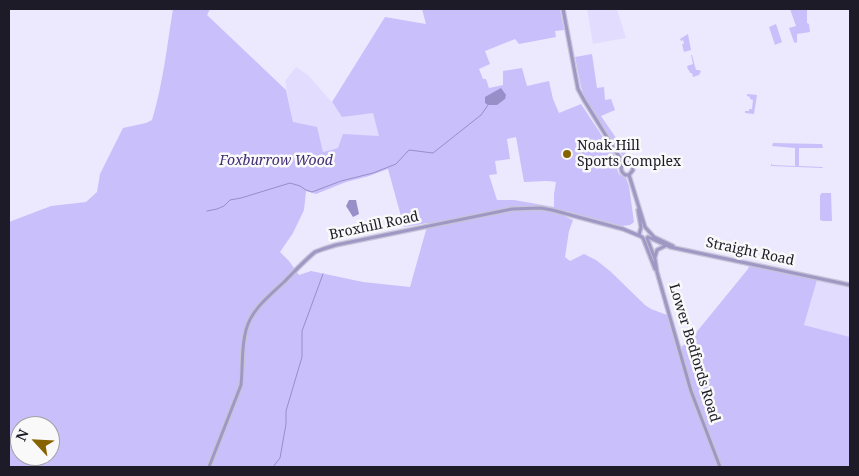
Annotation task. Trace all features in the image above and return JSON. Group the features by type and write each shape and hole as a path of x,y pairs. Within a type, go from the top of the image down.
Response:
{"street":[{"path":"563,9 578,89 624,163"},
{"path":"624,163 627,162 632,165 633,170 629,175"},
{"path":"624,163 621,168 622,172 625,175 629,175"},
{"path":"629,175 646,229 654,237 676,247"},
{"path":"637,202 639,233 644,237 649,233"},
{"name":"Broxhill Road","path":"209,467 241,385 243,341 250,319 257,308 315,252 336,245 527,207 552,210 623,229 640,230"},
{"name":"Broxhill Road","path":"623,229 644,237"},
{"path":"640,230 646,229"},
{"name":"Straight Road","path":"644,237 666,245 711,256 850,285"},
{"name":"Lower Bedfords Road","path":"644,237 655,259 657,272"},
{"name":"Lower Bedfords Road","path":"644,237 657,272 690,391 720,467"},
{"path":"655,259 657,250 666,245"}],"shaded area":[{"path":"587,9 617,9 626,38 593,44"},
{"path":"296,67 308,75 342,117 373,112 380,137 322,152 293,122 285,81"},
{"path":"501,88 506,95 505,99 497,105 485,103 485,97"},
{"path":"349,200 356,200 359,214 353,217 346,206"},
{"path":"817,280 850,287 850,337 804,325"}],"green space":[{"name":"Foxburrow Wood","path":"173,9 210,9 207,15 286,90 293,122 317,127 323,152 338,148 343,134 379,136 373,113 342,117 332,102 385,17 426,24 422,9 560,9 564,30 555,31 556,37 519,44 515,39 485,51 490,64 479,69 483,79 486,79 489,88 503,85 503,71 522,68 527,86 549,81 553,99 559,113 581,104 618,160 620,166 617,169 619,174 626,178 629,186 634,222 630,225 622,226 566,211 564,216 573,220 569,231 565,257 570,261 584,254 596,260 645,305 667,315 677,350 690,340 749,266 817,280 804,325 850,337 850,467 9,467 9,222 51,206 86,202 97,192 100,174 123,128 152,120 162,79","holes":["516,137 524,182 556,182 554,207 514,200 497,200 489,175 497,174 495,161 510,159 507,139","388,169 404,227 428,223 410,287 363,282 311,271 299,275 280,252 293,233 304,210 306,191 316,194"]},
{"path":"790,9 807,9 807,23 809,24 810,32 797,34 796,43 789,28 796,26"},
{"path":"776,24 782,42 775,45 769,27"},
{"path":"688,34 691,50 684,52 683,40 681,41 680,39"},
{"path":"592,54 597,88 604,87 605,100 611,99 615,110 601,116 625,151 628,160 624,158 586,101 581,87 575,57"},
{"path":"691,55 696,70 701,71 699,75 693,77 687,66 693,64"},
{"path":"747,94 757,95 754,114 745,113 745,111 752,109 753,100"},
{"path":"773,143 822,144 823,148 799,148 799,166 823,167 771,166 771,163 772,165 795,166 795,148 772,146"},
{"path":"822,193 831,193 832,221 820,220 820,195"}],"waterway":[{"path":"207,211 224,206 230,200 290,183 312,192 396,164 409,150 433,153 481,115 488,105"},
{"path":"273,467 280,458 286,424 286,411 302,357 302,331 323,274"}],"place":[{"name":"Noak Hill Sports Complex","path":"567,154"}]}
